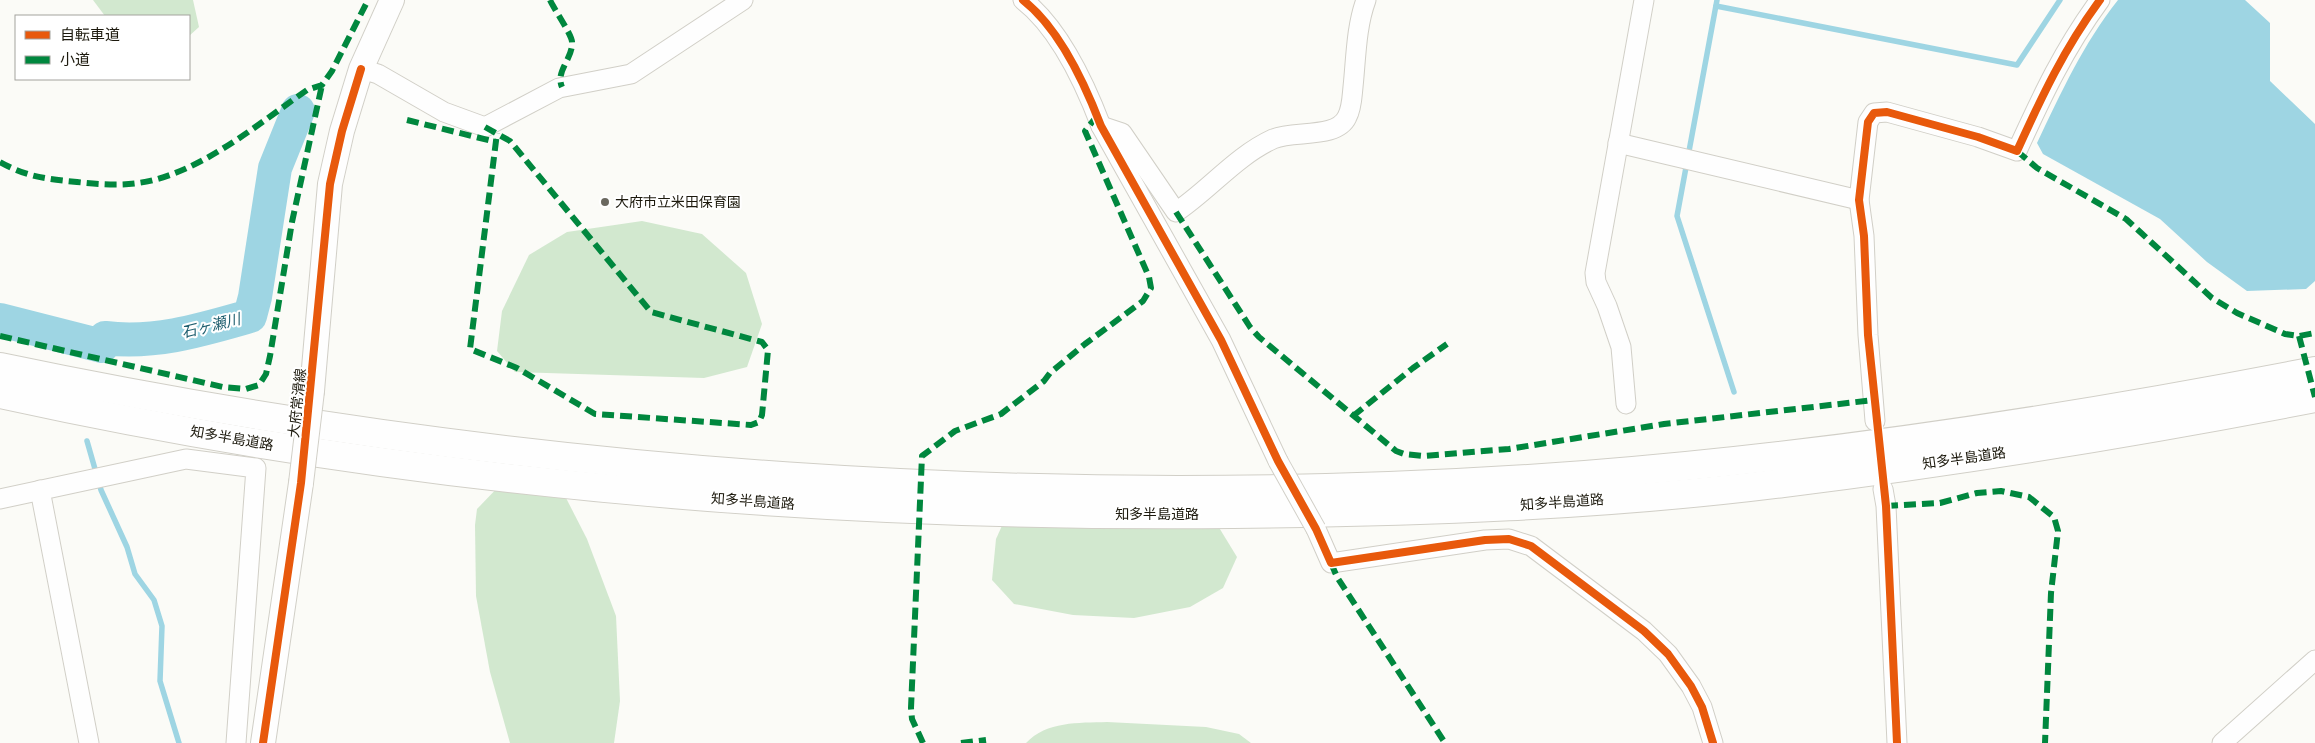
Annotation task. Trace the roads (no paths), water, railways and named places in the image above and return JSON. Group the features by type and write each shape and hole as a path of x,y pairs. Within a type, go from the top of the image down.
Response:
{"highway":[{"name":"知多半島道路","path":"0,367 258,415 496,449 737,472 862,480 981,486 1180,490 1371,486 1584,475 1776,456 2001,426 2152,402 2315,371"},
{"name":"知多半島道路","path":"0,394 254,443 491,476 736,500 862,508 981,513 1169,514 1371,513 1586,501 1779,484 1988,455 2159,428 2315,398"}],"main road":[{"name":"大府常滑線","path":"263,743 301,482 312,391 330,184 342,131 361,69 392,0"}],"street":[{"path":"361,69 378,74 444,112 485,127 559,88 631,74 743,0"},
{"path":"1023,0 1058,40 1089,94 1101,126 1221,340 1278,461 1316,529 1331,563 1485,540 1509,539 1531,546 1644,631 1668,654 1691,686 1702,707 1713,743"},
{"path":"1101,126 1122,133 1176,212 1246,155 1274,138 1331,130 1344,123 1350,106 1366,0"},
{"path":"1626,404 1621,347 1607,306 1596,282 1595,273 1644,0"},
{"path":"1876,421 1868,335 1864,236 1859,200 1868,122 1874,113 1887,112 1978,137 2017,151 2050,77 2077,32 2100,0"},
{"path":"1618,143 1859,200"},
{"path":"0,499 186,458 256,468 236,743"},
{"path":"1883,489 1886,506 1897,743"},
{"path":"40,490 88,743"},
{"path":"2222,743 2315,660"}],"water":[{"path":"2118,0 2245,0 2270,23 2270,81 2315,124 2315,281 2306,289 2247,291 2207,262 2160,219 2043,154 2037,143 2073,69 2105,17"}],"waterway":[{"path":"1717,0 1677,216 1734,392"},
{"path":"1716,6 2017,65 2060,0"},
{"name":"石ヶ瀬川","path":"0,320 102,346 105,338 142,339 160,337 196,331 250,316 255,297 275,168 298,111"},
{"path":"87,441 101,490 127,547 135,574 154,600 162,626 160,681 179,743"}],"place":[{"name":"大府市立米田保育園","path":"605,202"}]}
